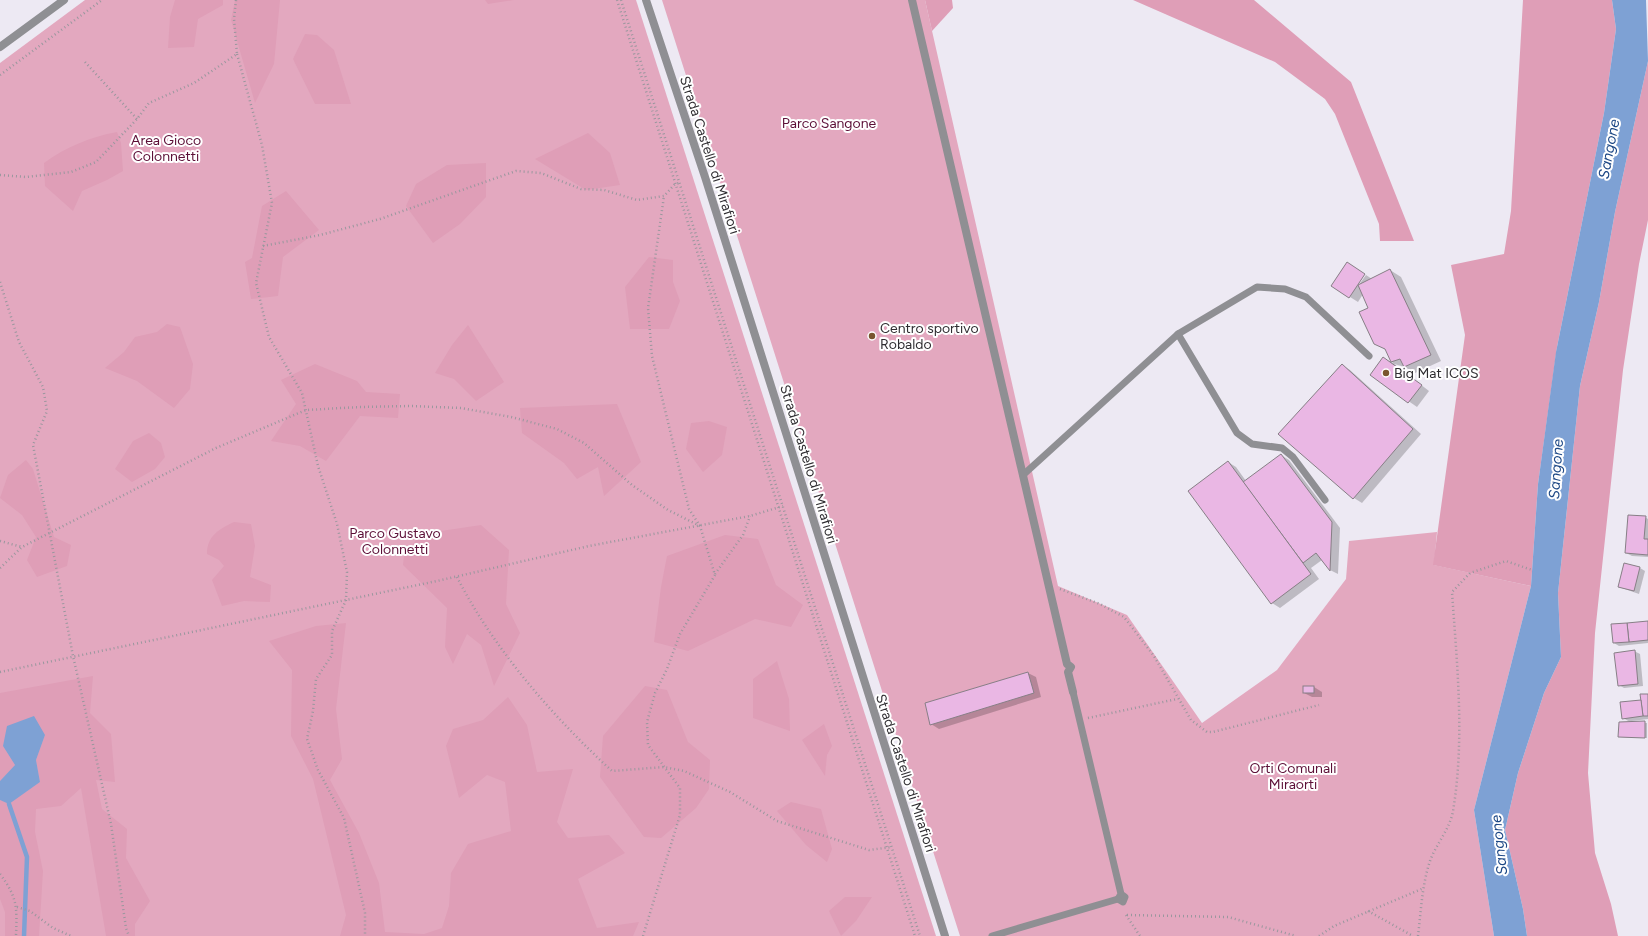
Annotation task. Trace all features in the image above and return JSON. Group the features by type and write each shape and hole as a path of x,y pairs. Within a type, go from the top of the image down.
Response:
{"street":[{"path":"0,47 64,0"},
{"name":"Strada Castello di Mirafiori","path":"646,0 704,177 945,936"},
{"path":"912,0 1073,692"}],"lane":[{"path":"1023,474 1178,334 1257,287 1285,289 1306,296 1369,356"},
{"path":"1178,334 1237,433 1252,444 1282,448 1293,457 1325,500"},
{"path":"992,936 1120,897 1073,692"}],"path":[{"path":"0,75 102,0"},
{"path":"236,0 234,19 237,54 262,145 272,203 256,283 269,337 302,393 318,466 336,524 347,572 346,600 332,631 332,655 316,679 313,711 307,739 318,770 346,825 365,912 366,936"},
{"path":"616,0 915,936"},
{"path":"621,0 920,936"},
{"path":"0,175 26,177 71,172 96,162 137,119 149,103 194,83 237,54"},
{"path":"85,62 137,119"},
{"path":"263,246 320,235 380,219 516,171 541,173 581,189 604,190 637,200 664,196"},
{"path":"680,182 675,184 664,196 648,308 652,356 689,509 700,526 715,575"},
{"path":"0,282 19,342 43,387 47,411 33,445 48,534 73,656 111,824 126,928 129,936"},
{"path":"0,568 22,547 216,448 306,410 411,406 461,408 511,417 557,428 584,443 632,485 668,510 700,526"},
{"path":"0,672 457,577 589,546 750,516 783,506"},
{"path":"643,936 680,815 680,788 648,745 647,722 655,693 667,669 680,634 715,575 743,535 750,516"},
{"path":"0,541 22,547"},
{"path":"1418,936 1424,888 1430,860 1453,814 1460,765 1457,662 1452,592 1470,573 1506,561 1532,570"},
{"path":"457,577 472,606 501,647 554,713 612,771 664,768 684,771 730,792 777,821 868,850 892,847"},
{"path":"1050,590 1063,589 1100,604 1124,617 1154,656 1177,699 1191,720 1207,732 1213,732 1319,705"},
{"path":"1080,720 1177,699"},
{"path":"0,874 10,888 17,907 16,936"},
{"path":"1320,936 1334,926 1424,888"},
{"path":"17,907 30,911 53,928 71,936"},
{"path":"1367,911 1413,936"},
{"path":"1140,936 1127,915 1228,917 1296,936"}],"green space":[{"name":"Parco Gustavo Colonnetti","path":"85,0 636,0 936,936 0,936 0,63"},
{"name":"Parco Sangone","path":"662,0 925,0 1058,586 1127,615 1202,723 1277,670 1346,579 1349,541 1437,532 1434,565 1531,586 1474,810 1494,936 960,936"}],"shaded area":[{"path":"175,0 223,0 223,5 198,19 194,47 168,48 170,17"},
{"path":"235,0 280,0 274,64 255,103 231,20"},
{"path":"485,0 514,0 488,4"},
{"path":"925,0 952,0 953,8 932,31"},
{"path":"1133,0 1254,0 1351,82 1414,241 1380,241 1379,224 1335,114 1325,99 1275,62"},
{"path":"1523,0 1612,0 1616,29 1604,113 1557,347 1538,484 1531,586 1433,565 1465,335 1451,265 1504,254 1511,211"},
{"path":"305,34 317,35 334,50 351,104 315,104 293,59"},
{"path":"1648,61 1648,220 1639,264 1623,370 1595,633 1588,773 1595,853 1611,904 1618,936 1527,936 1523,909 1505,830 1518,773 1544,693 1561,657 1558,593 1580,386 1599,302 1615,212"},
{"path":"117,132 121,143 123,171 82,191 73,211 45,186 44,163 79,143"},
{"path":"588,133 610,153 620,185 586,190 535,159"},
{"path":"486,163 486,197 460,224 433,243 406,206 416,184 447,165"},
{"path":"286,191 319,230 283,257 278,296 251,299 245,262 252,258 262,206"},
{"path":"649,257 673,260 673,282 680,301 669,329 630,329 625,287"},
{"path":"167,324 180,327 193,364 190,389 174,408 137,381 105,368 124,352 135,337 157,332"},
{"path":"468,325 504,382 476,401 454,379 435,373 452,345"},
{"path":"315,364 357,381 366,392 400,394 398,418 360,416 326,461 300,446 271,441 296,404 281,380"},
{"path":"617,404 641,462 604,496 598,467 577,479 564,463 522,433 520,408"},
{"path":"709,421 727,427 722,455 703,472 686,449 691,423"},
{"path":"149,433 161,443 165,457 155,469 132,482 115,469 133,441"},
{"path":"26,460 33,469 54,537 71,545 67,566 37,577 27,560 36,537 22,515 0,498 8,475"},
{"path":"234,522 251,524 255,546 250,577 271,585 270,602 244,601 222,606 212,580 224,566 219,560 207,554 209,542 215,534 223,527"},
{"path":"481,525 509,550 506,604 520,633 494,686 481,645 467,634 453,664 445,647 447,608 403,565 404,555 421,534"},
{"path":"725,535 758,539 776,585 803,605 791,627 755,619 688,651 654,642 661,587 667,556"},
{"path":"346,623 336,709 342,759 330,780 359,833 379,883 385,932 424,934 442,928 449,906 451,873 468,844 511,831 505,782 487,775 459,798 446,746 453,729 483,720 508,697 527,725 537,772 573,769 557,822 568,838 609,835 625,853 578,879 597,928 639,922 633,936 340,936 346,915 313,779 291,736 292,670 269,641 316,626"},
{"path":"777,661 789,699 790,731 753,718 753,679"},
{"path":"93,676 90,713 111,734 115,782 96,780 102,809 127,829 126,858 150,901 135,924 135,936 106,936 81,788 61,806 36,809 35,832 43,871 39,936 5,936 5,912 0,899 0,800 9,803 40,782 36,760 45,735 3,746 15,765 0,781 0,693"},
{"path":"645,686 667,690 688,742 710,760 709,789 696,808 661,838 644,837 600,777 603,736"},
{"path":"824,724 832,746 827,755 825,776 802,740"},
{"path":"791,802 821,809 832,849 827,862 806,845 777,811"},
{"path":"845,897 872,897 856,921 841,936 829,911"}],"water":[{"name":"Sangone","path":"1612,0 1646,0 1648,61 1615,212 1599,302 1580,386 1558,593 1561,657 1544,693 1518,773 1505,830 1523,909 1527,936 1494,936 1474,810 1531,586 1538,484 1556,352 1604,113 1616,29"},
{"path":"34,716 45,735 36,760 40,782 9,804 0,800 0,781 15,765 3,746 7,726"}],"building":[{"path":"1347,262 1365,274 1349,298 1331,286"},
{"path":"1390,269 1431,355 1404,367 1400,359 1391,362 1385,349 1374,344 1359,312 1368,308 1358,285"},
{"path":"1383,357 1422,385 1408,403 1370,375"},
{"path":"1342,364 1413,429 1353,499 1278,434"},
{"path":"1281,454 1332,522 1330,571 1316,553 1303,563 1243,482"},
{"path":"1228,461 1311,574 1271,604 1188,491"},
{"path":"1628,515 1646,516 1644,539 1648,539 1648,555 1625,553"},
{"path":"1624,563 1640,567 1634,591 1618,587"},
{"path":"1648,621 1648,640 1629,642 1627,623"},
{"path":"1627,623 1629,642 1613,643 1611,624"},
{"path":"1635,650 1638,684 1618,686 1614,653"},
{"path":"1028,672 1034,693 930,725 925,703"},
{"path":"1303,686 1314,686 1314,693 1303,693"},
{"path":"1640,694 1648,694 1648,716 1643,716"},
{"path":"1641,700 1643,716 1622,719 1620,702"},
{"path":"1645,721 1645,738 1618,737 1619,722"}],"waterway":[{"path":"9,804 27,857 24,936"}],"place":[{"name":"Centro sportivo Robaldo","path":"872,336"},
{"name":"Big Mat ICOS","path":"1386,373"}],"park label":[{"name":"Area Gioco Colonnetti","path":"166,148"},
{"name":"Orti Comunali Miraorti","path":"1293,776"}]}
